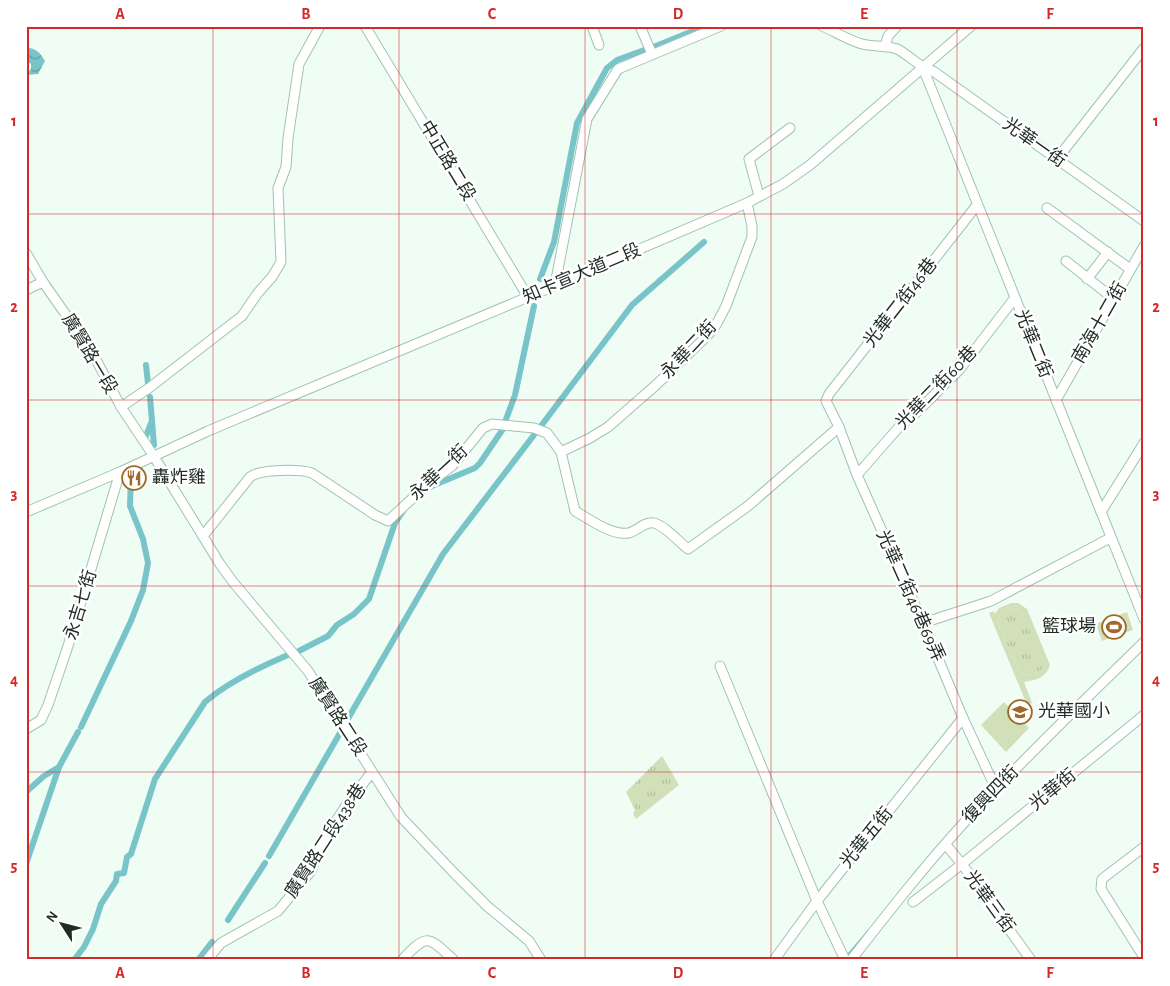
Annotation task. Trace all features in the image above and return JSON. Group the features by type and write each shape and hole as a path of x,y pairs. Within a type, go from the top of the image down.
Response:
{"street":[{"path":"120,407 149,388 242,316 281,262 278,188 286,167 298,64 320,26"},
{"name":"中正路二段","path":"365,26 528,297"},
{"path":"592,26 599,45"},
{"path":"640,26 652,54"},
{"path":"555,285 587,119 618,69 721,26"},
{"name":"光華一街","path":"822,26 863,45 894,48 908,55 923,68 933,72 1144,222"},
{"path":"885,47 888,36 897,26"},
{"name":"知卡宣大道二段","path":"26,512 747,203 783,184 810,165 971,26"},
{"path":"1057,159 1144,48"},
{"name":"光華二街","path":"923,68 1014,299 1144,619"},
{"path":"759,196 749,159 790,128"},
{"name":"永華二街","path":"561,452 608,427 656,385 712,330 726,306 752,237 752,226 747,203"},
{"name":"光華二街46巷","path":"826,401 829,394 977,205"},
{"path":"1047,208 1130,269"},
{"name":"南海十二街","path":"1056,400 1144,246"},
{"path":"1087,279 1108,252"},
{"name":"廣賢路一段","path":"26,253 92,352 120,407 153,456"},
{"path":"1066,261 1114,299"},
{"path":"26,290 44,282"},
{"name":"光華二街60巷","path":"857,475 899,427 960,369 1014,299"},
{"name":"光華二街46巷69弄","path":"826,401 839,427 857,475 923,623 962,718 996,790"},
{"name":"永華一街","path":"203,536 250,477 256,473 301,470 312,473 375,515 388,521 430,482 452,466 483,428 489,424 534,428 547,433 561,452 575,511 594,523 623,533 630,533 652,522 664,528 688,549 748,506 839,427"},
{"path":"1101,512 1144,443"},
{"name":"廣賢路二段","path":"153,456 233,582 308,671 386,796 408,824 455,874 487,906 529,941 541,960"},
{"name":"永吉七街","path":"26,729 41,720 48,705 71,638 120,472"},
{"path":"923,623 990,601 1110,538"},
{"name":"復興四街","path":"851,960 895,904 996,790 1144,642"},
{"path":"720,666 817,901 845,960"},
{"name":"光華街","path":"913,902 1144,715"},
{"name":"光華五街","path":"774,960 817,901 962,718"},
{"name":"廣賢路二段438巷","path":"206,960 221,943 278,912 311,871 323,841 347,804 372,772"},
{"name":"光華三街","path":"946,845 962,864 1031,960"},
{"path":"1140,956 1101,889 1102,879 1144,847"},
{"path":"402,960 420,943 426,940 432,941 454,960"}],"green space":[{"path":"1011,603 1018,603 1027,609 1050,665 1043,676 1024,682 1032,703 1027,705 989,613 994,611 995,614 999,608","holes":["1017,608 1022,613 1044,663 1041,671 1036,673 1024,674 1019,671 997,622 1002,614 1010,610"]},
{"path":"1017,608 1022,613 1045,663 1041,671 1033,674 1024,674 1019,671 997,622 1000,615 1010,609"},
{"name":"籃球場","path":"1127,612 1133,630 1102,641 1096,624"},
{"path":"1004,702 1029,728 1006,752 981,725"},
{"path":"662,756 679,785 636,819 633,814 635,810 626,792"}],"water":[{"path":"26,48 35,50 45,61 38,74 26,75 31,69 31,64 26,60"}],"waterway":[{"path":"651,48 705,26"},
{"path":"540,279 554,242 577,123 607,68 617,60 647,49"},
{"path":"541,426 632,305 704,242"},
{"path":"505,422 515,395 534,306"},
{"path":"146,365 148,384"},
{"path":"150,397 154,445"},
{"path":"146,436 151,423"},
{"path":"427,489 475,468 503,429"},
{"path":"346,722 443,554 537,431"},
{"path":"81,727 131,621 143,590 148,563 143,539 130,506 131,475"},
{"path":"297,652 328,636 337,625 354,614 369,599 395,523 403,511"},
{"path":"74,960 84,947 93,929 101,904 116,881 117,874 124,873 127,857 131,854 155,779 205,702 245,676 288,655"},
{"path":"26,864 59,767 78,732"},
{"path":"269,856 340,733"},
{"path":"26,792 44,776 59,767"},
{"path":"228,920 265,863"},
{"path":"846,957 869,930"},
{"path":"198,960 212,942"}],"place":[{"name":"轟炸雞","path":"134,478"},
{"name":"籃球場","path":"1114,627"},
{"name":"光華國小","path":"1020,712"}]}
